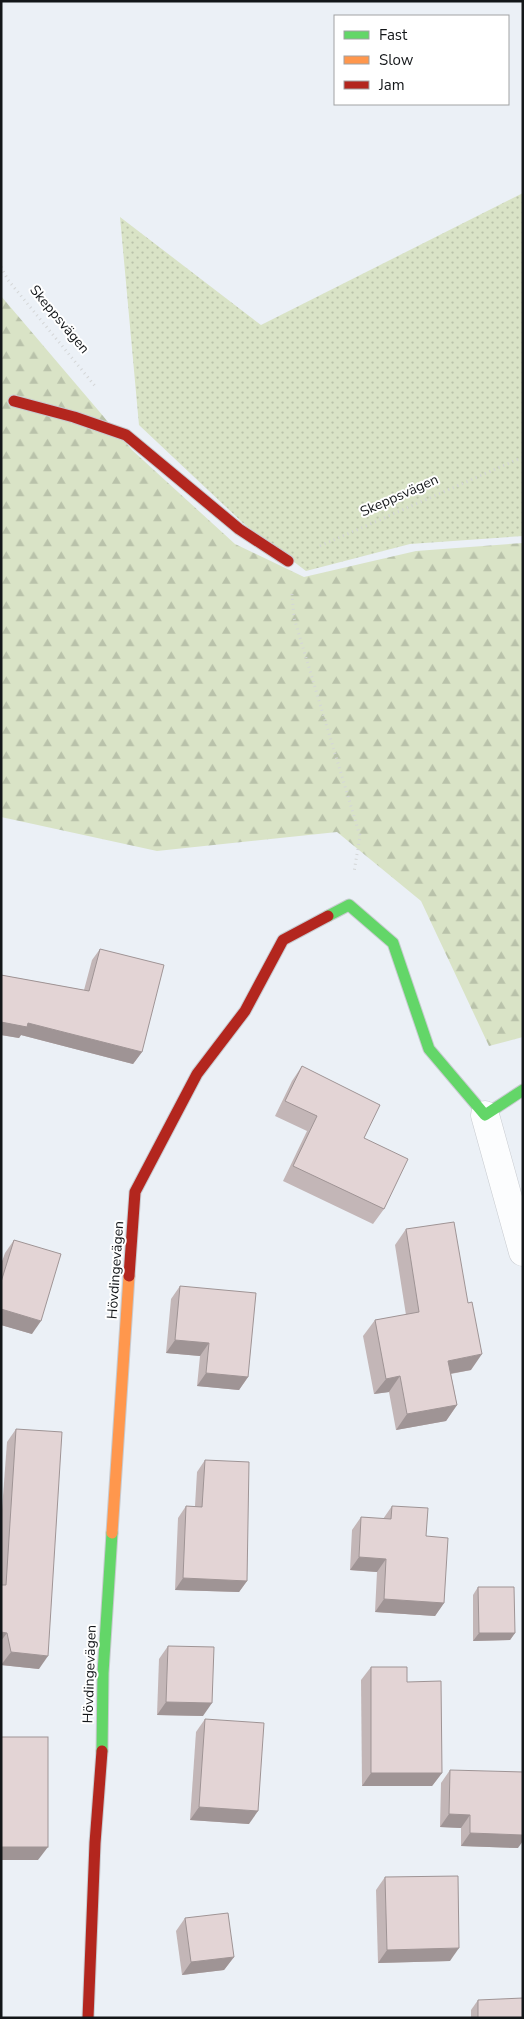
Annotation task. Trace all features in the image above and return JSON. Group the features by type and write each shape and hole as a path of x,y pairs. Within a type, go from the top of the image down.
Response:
{"street":[{"path":"14,401 74,417 126,435 239,529 288,560"},
{"path":"348,905 393,943 430,1050 485,1115 523,1252"},
{"name":"Hövdingevägen","path":"88,2018 95,1843 102,1756 103,1673 135,1192 197,1074 245,1011 283,940 348,905"},
{"path":"485,1115 523,1090"}],"path":[{"name":"Skeppsvägen","path":"1,267 8,280 100,391"},
{"name":"Skeppsvägen","path":"288,560 523,457"},
{"path":"288,560 294,618 360,836 348,905"}],"green space":[{"path":"523,193 523,536 410,544 306,571 243,523 139,425 120,217 261,325"},
{"path":"1,296 132,450 235,544 304,577 416,551 523,543 523,1037 489,1046 421,901 337,832 157,851 1,817"}],"building":[{"path":"100,949 164,965 142,1052 28,1023 27,1027 1,1022 1,975 89,991"},
{"path":"302,1066 380,1105 364,1138 408,1159 384,1209 293,1166 317,1116 285,1101"},
{"path":"454,1222 468,1303 472,1302 482,1354 448,1361 457,1405 407,1414 400,1376 386,1379 375,1320 419,1312 406,1229"},
{"path":"14,1240 61,1254 41,1321 1,1309 1,1282"},
{"path":"180,1286 256,1293 248,1377 206,1373 209,1343 175,1340"},
{"path":"16,1429 62,1432 48,1656 11,1652 7,1633 1,1632 1,1585 6,1585"},
{"path":"205,1460 249,1462 247,1581 183,1578 186,1506 202,1507"},
{"path":"392,1506 428,1508 426,1536 448,1538 444,1603 384,1599 386,1559 359,1557 361,1517 391,1519"},
{"path":"478,1587 514,1587 515,1633 479,1633"},
{"path":"168,1646 214,1647 212,1703 166,1702"},
{"path":"371,1667 407,1667 407,1682 441,1681 442,1773 371,1773"},
{"path":"205,1719 264,1723 258,1811 199,1807"},
{"path":"1,1737 48,1737 48,1847 1,1847"},
{"path":"450,1770 523,1772 523,1835 470,1833 470,1815 449,1814"},
{"path":"458,1876 459,1948 387,1950 385,1877"},
{"path":"228,1913 234,1957 191,1962 185,1918"},
{"path":"523,1998 523,2018 478,2018 478,2000"}],"traffic: fast":[{"path":"328,916 349,905 393,943 429,1049 485,1115 523,1090"},
{"path":"102,1751 103,1673 112,1533"}],"traffic: slow":[{"path":"112,1533 129,1276"}],"traffic: jam":[{"path":"14,401 74,417 126,435 239,529 288,561"},
{"path":"129,1276 135,1192 197,1074 245,1011 283,940 328,916"},
{"path":"88,2018 95,1843 102,1751"}]}
